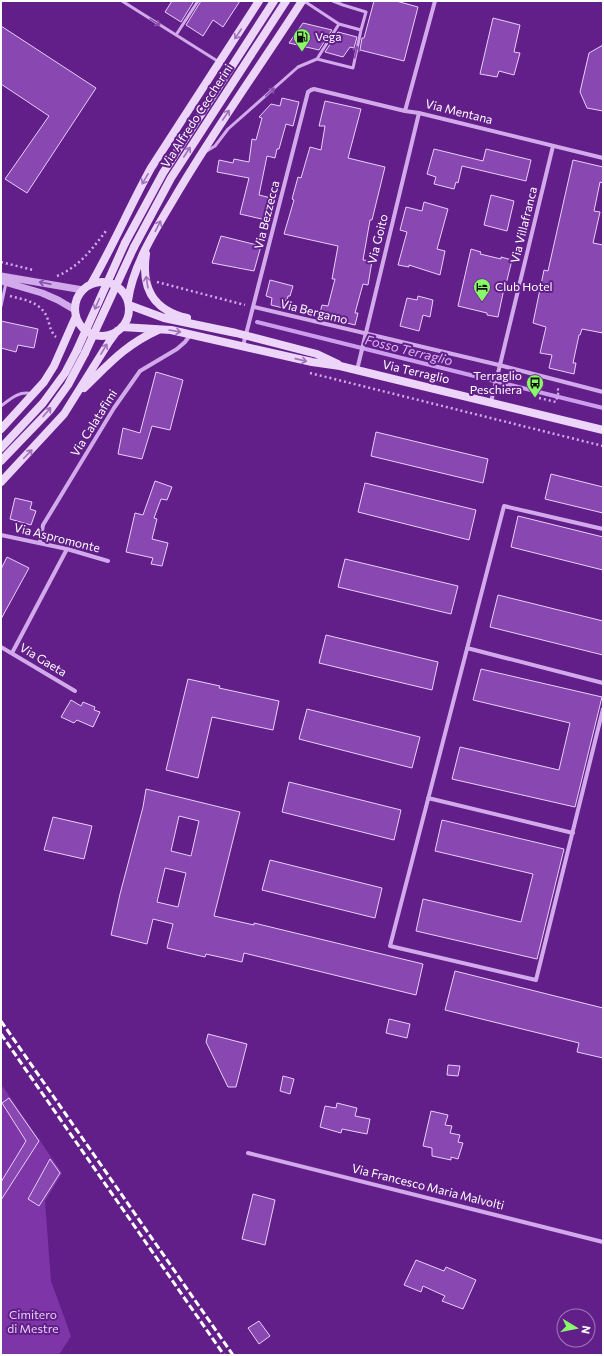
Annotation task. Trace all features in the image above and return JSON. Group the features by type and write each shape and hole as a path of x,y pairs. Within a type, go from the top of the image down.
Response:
{"main road":[{"path":"91,284 109,252 151,168 259,1"},
{"name":"Via Alfredo Ceccherini","path":"1,448 43,403 65,373 125,243 163,173 274,1"},
{"name":"Via Alfredo Ceccherini","path":"1,461 50,410 68,385 85,353 134,247 167,184 286,1"},
{"path":"1,482 64,414 76,398 109,342 128,317 129,290 161,220 200,155 302,1"},
{"path":"148,247 145,265 146,282 147,288 154,300 165,310 172,313 223,326 236,333"},
{"path":"1,429 34,394 54,366 76,313 77,299 83,290 91,284 99,282 113,284 125,294 128,303"},
{"name":"Via Terraglio","path":"128,303 164,318 236,333 317,354 340,366"},
{"path":"76,313 82,327 93,334 105,336 120,329"},
{"name":"Via Terraglio","path":"120,329 160,329 191,334 312,362 340,366 603,430"},
{"path":"76,398 114,358 128,346 160,329"}],"street":[{"path":"405,111 435,1"},
{"name":"Via Mentana","path":"311,90 314,89 419,113 603,158"},
{"name":"Via Bezzecca","path":"243,346 308,92 311,90"},
{"name":"Via Goito","path":"357,370 419,113"},
{"name":"Via Villafranca","path":"491,402 554,146"},
{"path":"1,276 83,290"},
{"path":"4,282 42,293 58,300 76,313"},
{"name":"Via Bergamo","path":"254,307 500,365 603,392"},
{"name":"Via Calatafimi","path":"40,542 43,525 114,408 140,371 177,349 191,334"},
{"path":"603,529 504,506 390,946 536,980 603,709"},
{"name":"Via Aspromonte","path":"1,534 67,548 108,561"},
{"path":"12,653 67,548"},
{"name":"Via Gaeta","path":"1,647 75,691"},
{"path":"467,648 603,683"},
{"path":"428,798 573,833"},
{"name":"Via Francesco Maria Malvolti","path":"248,1153 603,1242"}],"lane":[{"path":"122,1 219,62"},
{"path":"176,35 198,1"},
{"path":"302,1 339,24 361,30"},
{"path":"200,155 215,146 228,130 298,67 317,60 353,68 366,12 333,1"},
{"path":"343,5 345,1"},
{"path":"317,60 339,24"},
{"path":"1,306 4,282"},
{"path":"1,406 18,394 26,392 34,394"}],"path":[{"path":"51,274 57,276 79,263 109,227"},
{"path":"1,262 38,271"},
{"path":"153,281 254,307"},
{"path":"10,296 30,301 39,306 45,312 54,336 59,340"},
{"path":"309,373 603,446"},
{"path":"539,398 556,402 559,390 548,387 550,378"}],"green space":[{"name":"Cimitero di Mestre","path":"1,1084 62,1173 45,1201 51,1281 71,1336 59,1355 1,1355"}],"building":[{"path":"172,1 194,1 181,22 165,12"},
{"path":"201,1 240,1 223,27 213,20 203,36 186,25"},
{"path":"374,1 396,1 418,7 404,61 360,50 362,38 364,38"},
{"path":"493,18 520,25 514,52 520,53 514,75 499,71 497,77 480,74"},
{"path":"303,23 332,30 319,50 289,43"},
{"path":"1,26 96,88 27,193 5,179 49,116 1,84"},
{"path":"338,32 357,37 354,48 350,47 343,57 325,52"},
{"path":"603,45 603,111 587,108 580,92 589,53"},
{"path":"282,98 299,102 293,126 286,124 275,158 267,156 259,195 271,198 266,220 240,214 249,178 217,172 219,160 233,163 234,159 249,162 252,139 256,140 262,118 259,117 271,104 280,106"},
{"path":"325,101 361,109 348,158 385,167 372,220 370,220 363,260 372,261 368,285 363,284 355,313 358,313 355,325 319,316 322,305 328,306 335,279 332,279 338,246 284,234 294,200 292,199 298,177 301,178 310,147 321,150 325,126 319,126"},
{"path":"434,149 483,161 486,149 531,160 526,181 462,166 458,183 456,182 454,189 434,184 436,177 427,174"},
{"path":"573,160 603,167 603,183 600,182 594,211 600,212 593,243 603,245 603,333 582,329 579,335 573,363 576,363 574,374 549,368 552,355 540,353 546,327 533,323 544,270 548,271"},
{"path":"491,195 514,201 507,231 484,225"},
{"path":"424,202 448,209 437,249 445,251 440,275 409,265 409,267 398,265 407,232 400,230 406,207 422,211"},
{"path":"221,236 261,246 254,271 212,263"},
{"path":"471,249 481,252 480,254 512,260 498,317 458,306"},
{"path":"270,280 293,286 290,296 288,296 287,301 285,300 283,308 271,305 272,298 266,296"},
{"path":"418,296 433,300 430,317 423,315 419,331 400,326 407,298 417,300"},
{"path":"1,321 38,329 34,348 18,345 16,352 1,348"},
{"path":"156,372 183,380 170,430 152,426 142,459 118,454 123,428 140,433"},
{"path":"376,432 488,459 483,483 371,456"},
{"path":"551,474 603,487 603,513 545,499"},
{"path":"155,481 172,487 167,500 161,499 154,518 157,519 152,539 168,543 162,566 151,564 153,558 126,552 135,513 143,515"},
{"path":"365,483 476,510 469,540 358,512"},
{"path":"15,498 32,502 30,509 36,511 31,525 10,519"},
{"path":"518,516 603,537 603,570 511,547"},
{"path":"7,557 29,568 1,619 1,569"},
{"path":"345,559 458,586 451,614 338,587"},
{"path":"498,595 603,621 603,655 490,627"},
{"path":"326,635 438,662 432,690 319,663"},
{"path":"481,669 602,697 575,807 452,779 460,747 559,770 570,723 473,700"},
{"path":"188,679 220,686 219,688 279,701 273,730 212,717 198,778 166,770"},
{"path":"71,700 81,706 83,702 95,707 94,710 100,712 93,727 77,720 74,723 61,717"},
{"path":"307,709 420,737 412,768 299,739"},
{"path":"289,782 401,810 394,840 282,812"},
{"path":"146,789 240,812 214,916 254,925 254,923 423,964 416,995 244,953 242,962 206,954 205,957 167,948 173,924 153,919 147,944 111,935 120,894 143,807","holes":["179,816 199,821 191,856 171,851","165,868 186,873 178,907 157,902"]},
{"path":"53,817 92,826 84,859 44,850"},
{"path":"442,820 564,849 537,959 416,931 423,899 521,922 533,874 435,851"},
{"path":"270,860 382,888 375,918 262,890"},
{"path":"455,971 603,1008 603,1058 577,1052 579,1043 445,1010"},
{"path":"389,1019 410,1024 407,1038 386,1033"},
{"path":"208,1034 247,1044 236,1087 228,1087 206,1042"},
{"path":"448,1065 460,1066 458,1076 447,1075"},
{"path":"283,1076 294,1079 290,1094 280,1091"},
{"path":"9,1098 39,1141 1,1200 1,1182 26,1141 2,1103"},
{"path":"337,1103 357,1108 355,1116 370,1119 367,1134 342,1129 341,1133 320,1127 325,1106 336,1108"},
{"path":"431,1111 448,1115 445,1125 452,1126 450,1133 460,1135 458,1142 463,1143 458,1159 451,1157 451,1160 432,1156 432,1148 423,1146"},
{"path":"50,1159 60,1173 39,1206 28,1199"},
{"path":"253,1194 275,1200 265,1245 242,1239"},
{"path":"416,1260 444,1271 446,1267 476,1280 463,1309 442,1301 445,1296 423,1286 421,1292 404,1285"},
{"path":"259,1321 270,1336 259,1344 248,1328"}],"waterway":[{"name":"Fosso Terraglio","path":"257,322 603,408"}],"railway":[{"path":"1,1021 233,1355"},
{"path":"1,1034 224,1355"}],"place":[{"name":"Vega","path":"302,52"},
{"name":"Club Hotel","path":"482,302"},
{"name":"Terraglio Peschiera","path":"535,398"}]}
